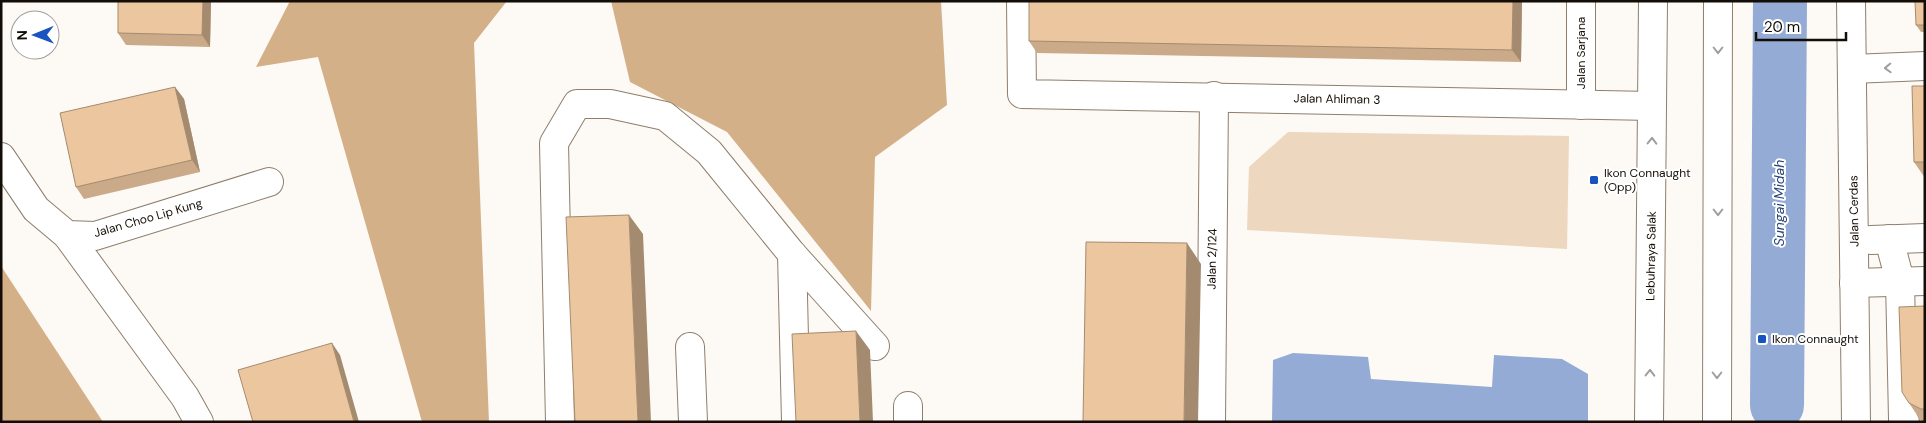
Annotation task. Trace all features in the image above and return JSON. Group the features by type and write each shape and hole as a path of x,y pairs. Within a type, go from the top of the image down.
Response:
{"main road":[{"name":"Jalan Ahliman 3","path":"1021,1 1022,94 1214,96 1652,106"},
{"name":"Jalan Sarjana","path":"1580,105 1581,1"},
{"name":"Lebuhraya Salak","path":"1649,422 1653,1"},
{"path":"1718,1 1721,415"},
{"name":"Jalan Cerdas","path":"1851,1 1856,422"},
{"path":"1852,69 1925,66"},
{"name":"Jalan 2/124","path":"1211,422 1214,96"},
{"path":"560,422 554,143 577,104 610,104 666,116 709,152 792,254 876,346"},
{"path":"1,157 36,208 67,235 185,398 199,422"},
{"name":"Jalan Choo Lip Kung","path":"67,235 95,236 269,182"},
{"path":"1854,241 1925,238"},
{"path":"1889,239 1913,281 1903,420 1905,422"},
{"path":"792,254 796,422"},
{"path":"1854,283 1913,281"},
{"path":"690,347 693,422"}],"shaded area":[{"path":"290,1 507,1 474,43 489,422 422,422 318,57 256,67"},
{"path":"611,1 941,1 947,105 875,157 871,311 727,132 630,82"},
{"path":"1288,132 1569,136 1567,249 1247,230 1249,167"},
{"path":"1,266 103,422 1,422"}],"water":[{"path":"1293,353 1368,357 1371,379 1492,387 1494,355 1562,359 1588,374 1588,422 1272,422 1273,360"}],"building":[{"path":"118,1 203,1 202,35 118,33"},
{"path":"1029,1 1513,1 1512,50 1029,41"},
{"path":"1915,1 1925,1 1925,25 1916,25"},
{"path":"1912,86 1925,86 1925,162 1914,162"},
{"path":"175,87 192,160 76,187 60,113"},
{"path":"629,215 638,422 575,422 566,217"},
{"path":"1086,242 1187,243 1184,422 1083,422"},
{"path":"1925,306 1925,409 1921,409 1909,403 1902,392 1899,307"},
{"path":"856,331 860,422 796,422 792,334"},
{"path":"332,343 354,422 253,422 238,370"}],"waterway":[{"name":"Sungai Midah","path":"1777,405 1780,1"}],"place":[{"name":"Ikon Connaught (Opp)","path":"1594,180"},
{"name":"Ikon Connaught","path":"1762,339"}]}
